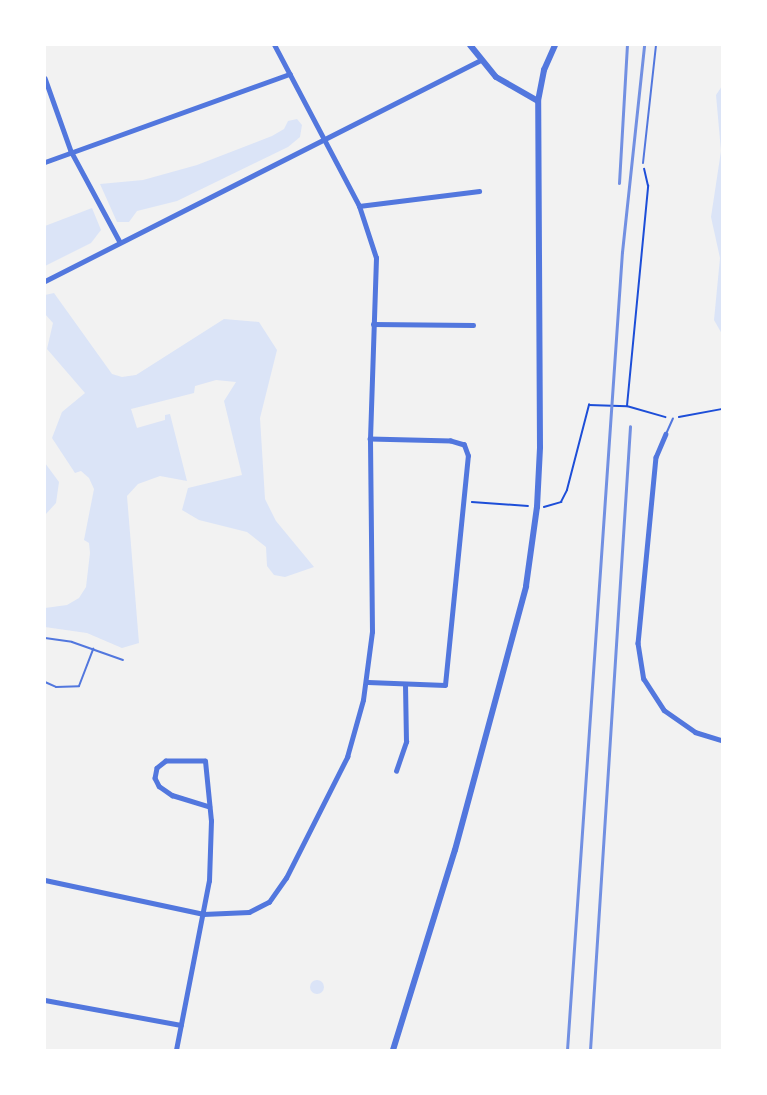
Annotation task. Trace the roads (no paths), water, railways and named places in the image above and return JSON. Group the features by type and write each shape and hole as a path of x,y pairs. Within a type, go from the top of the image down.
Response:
{"street":[{"path":"45,880 202,914 249,912 269,902 347,758 368,682 374,539 370,439 376,258 359,206 274,45"},
{"path":"470,45 479,61 496,77 538,100"},
{"path":"393,1050 508,661 526,586 537,507 541,272 538,100 544,70 555,45"},
{"path":"45,281 479,61"},
{"path":"45,162 290,74"},
{"path":"45,78 71,151 120,242"},
{"path":"359,206 479,192"},
{"path":"373,324 473,325"},
{"path":"666,434 656,457 638,643 644,679 664,710 695,732 722,740"},
{"path":"368,682 437,688 445,685 448,678 466,501 468,456 464,445 452,441 370,439"},
{"path":"396,771 406,742 405,685"},
{"path":"176,1050 213,854 209,806 205,761 166,761 157,768 155,778 159,786 172,795 209,806"},
{"path":"45,1000 181,1025"}],"lane":[{"path":"643,163 656,45"},
{"path":"666,434 673,418"},
{"path":"45,638 93,649 123,660"},
{"path":"45,682 56,687 79,686 93,649"}],"railway":[{"path":"619,183 627,45"},
{"path":"567,1050 622,252 644,45"},
{"path":"590,1050 630,426"}]}
